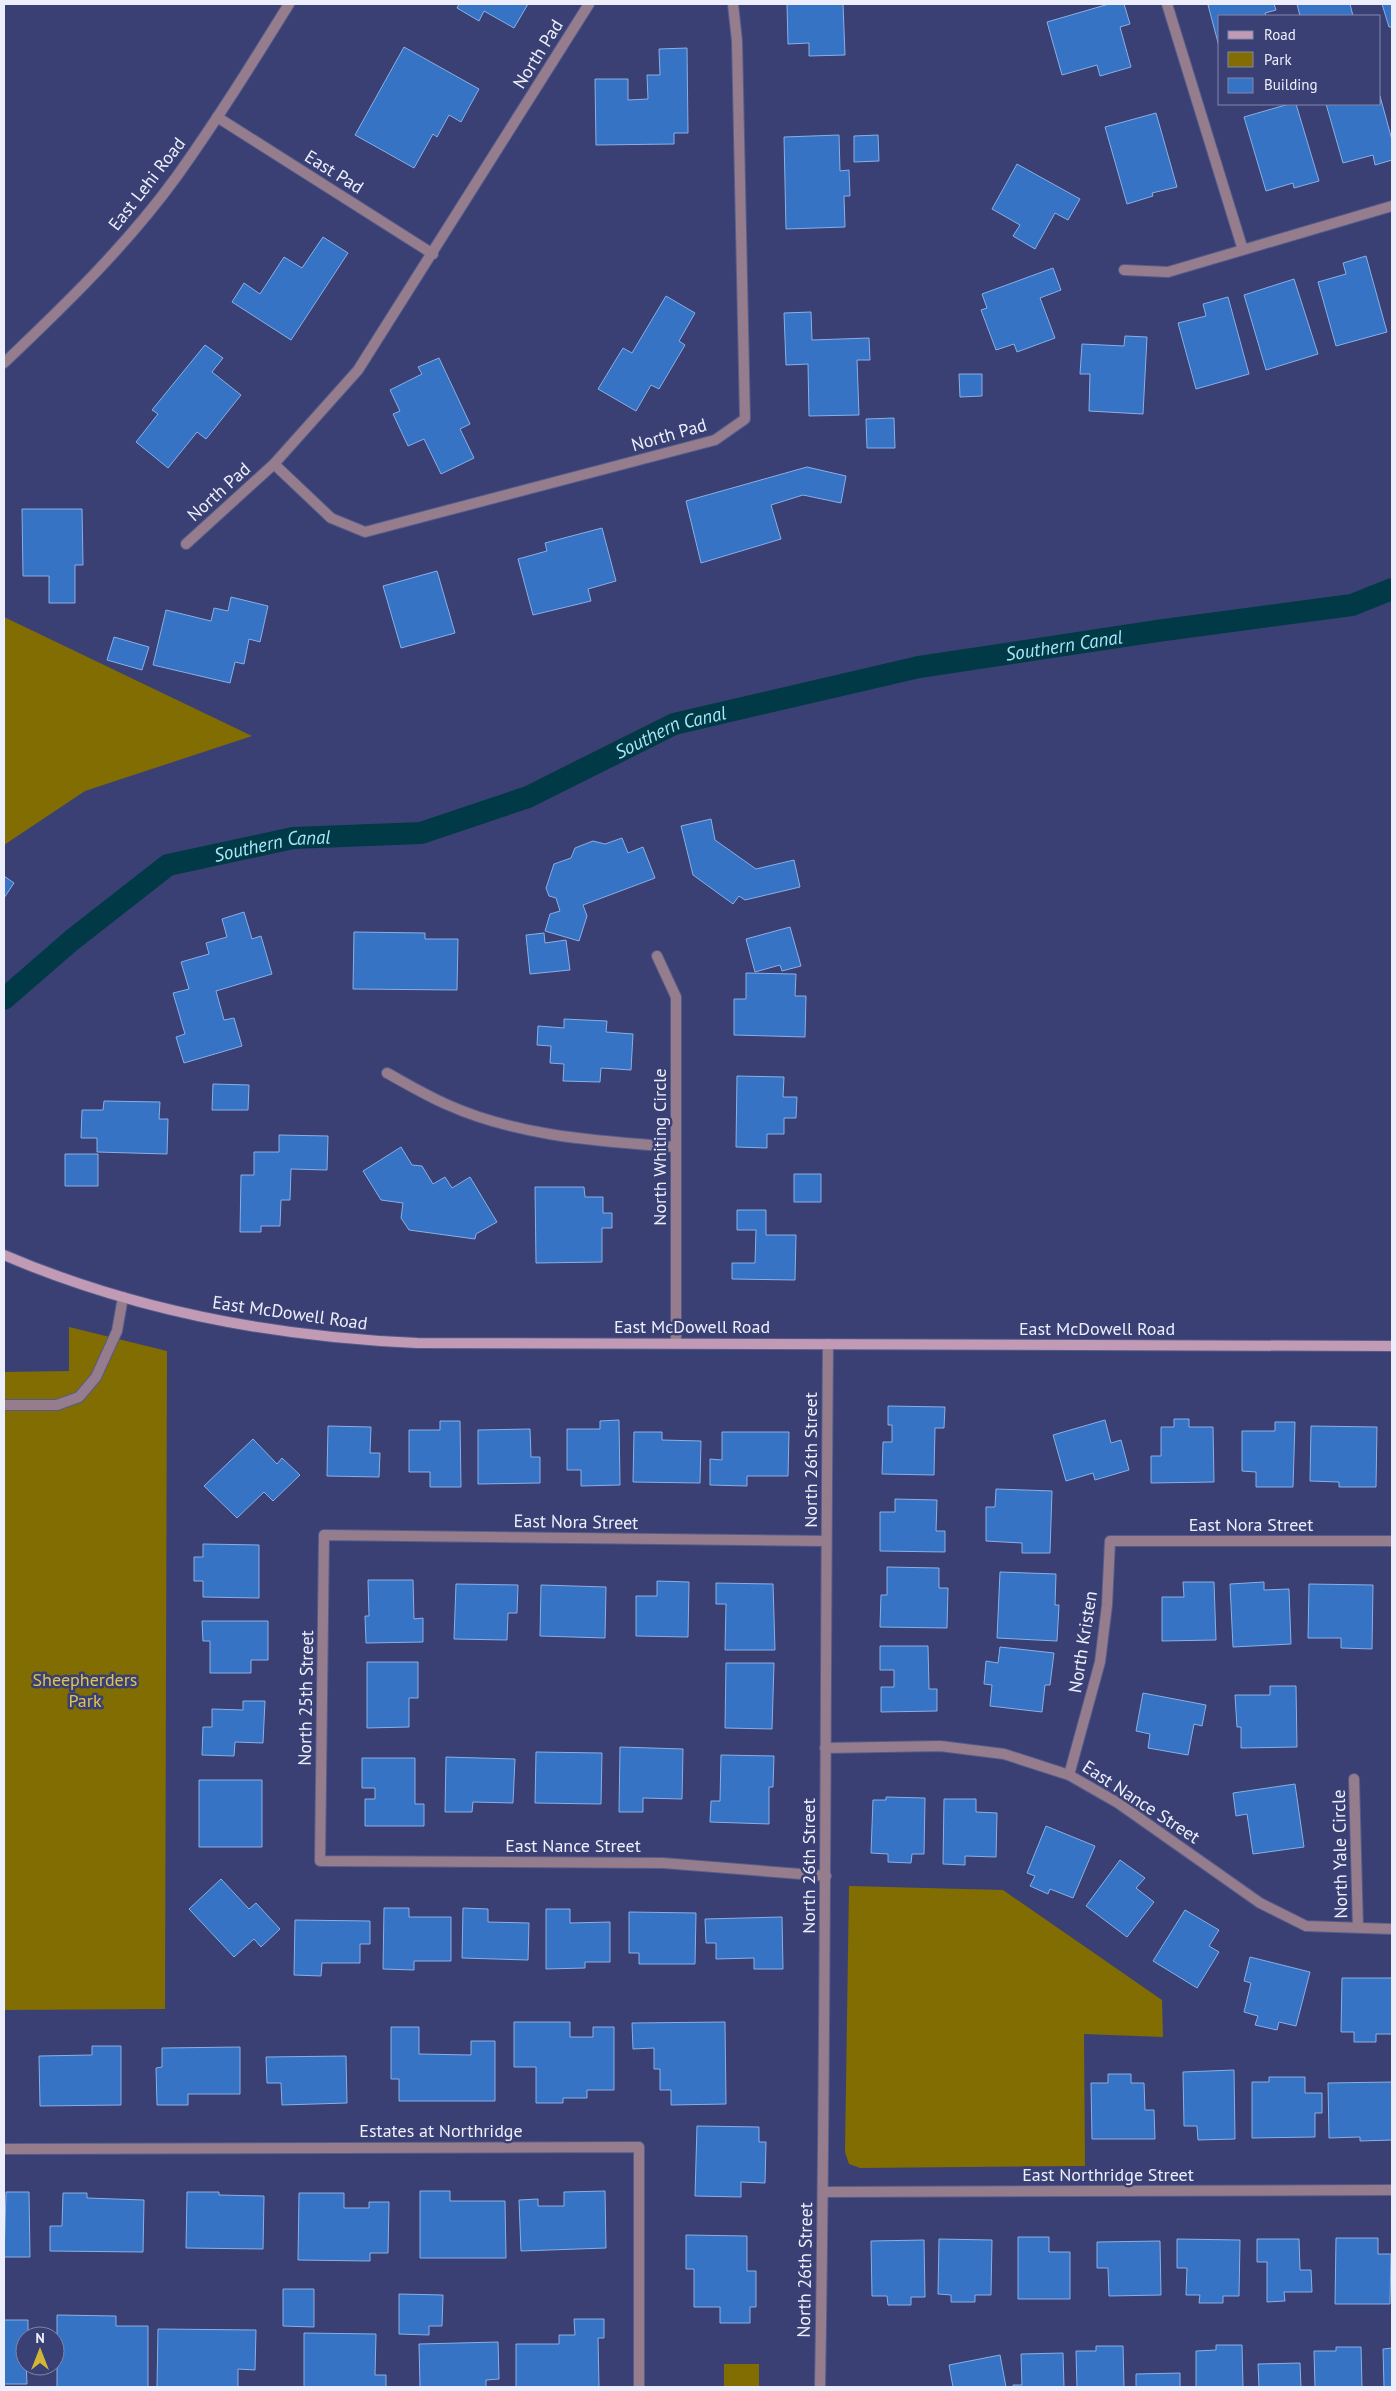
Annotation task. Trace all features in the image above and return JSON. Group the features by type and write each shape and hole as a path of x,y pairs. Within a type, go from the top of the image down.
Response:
{"main road":[{"name":"East McDowell Road","path":"4,1255 67,1279 123,1297 222,1321 348,1340 417,1343 676,1342 1392,1346"}],"street":[{"name":"East Lehi Road","path":"4,362 56,313 118,248 176,178 289,4"},
{"name":"North Pad","path":"186,544 274,464 358,370 433,254 588,4"},
{"name":"North Pad","path":"274,464 331,518 365,532 716,440 745,419 737,41 733,4"},
{"path":"1167,4 1243,250"},
{"name":"East Pad","path":"217,117 433,254"},
{"path":"1124,270 1168,272 1392,206"},
{"name":"North Whiting Circle","path":"657,956 676,996 676,1342"},
{"path":"387,1073 448,1105 504,1124 572,1139 676,1147"},
{"path":"4,1405 57,1405 79,1397 96,1377 117,1331 123,1297"},
{"name":"North 26th Street","path":"820,2387 826,1876 828,1344"},
{"name":"East Nora Street","path":"324,1535 826,1542"},
{"name":"North 25th Street","path":"320,1861 324,1535"},
{"name":"East Nora Street","path":"1110,1542 1392,1541"},
{"name":"North Kristen","path":"1069,1775 1100,1662 1107,1605 1110,1542"},
{"name":"East Nance Street","path":"825,1748 940,1746 1004,1754 1069,1775 1118,1803 1162,1832 1260,1903 1306,1926 1392,1929"},
{"name":"North Yale Circle","path":"1354,1779 1358,1928"},
{"name":"East Nance Street","path":"320,1861 663,1863 826,1876"},
{"name":"Estates at Northridge","path":"4,2149 639,2147 639,2387"},
{"name":"East Northridge Street","path":"823,2192 1392,2190"}],"green space":[{"path":"4,617 252,736 85,791 4,845"},
{"name":"Sheepherders Park","path":"69,1327 167,1351 165,2009 4,2010 4,1372 69,1371"},
{"path":"849,1886 1003,1890 1162,2000 1163,2037 1084,2034 1085,2166 860,2168 849,2164 845,2152"},
{"path":"724,2364 759,2364 759,2387 724,2387"}],"building":[{"path":"459,4 528,4 514,28 484,11 479,21 457,8"},
{"path":"787,4 843,4 845,55 809,56 809,43 788,44"},
{"path":"1109,4 1124,4 1130,24 1120,27 1131,67 1100,76 1097,65 1062,75 1047,22"},
{"path":"1274,4 1276,10 1265,13 1266,15 1218,15 1218,42 1208,5"},
{"path":"1297,4 1350,4 1353,15 1300,15"},
{"path":"1382,4 1392,4 1392,27 1389,27"},
{"path":"404,47 479,89 461,122 449,115 437,137 433,134 414,168 355,135"},
{"path":"687,48 688,133 674,133 674,144 596,145 595,79 628,79 628,100 648,99 647,75 660,75 659,49"},
{"path":"1381,100 1392,140 1392,160 1375,165 1373,155 1343,163 1326,105 1381,105"},
{"path":"1286,105 1296,105 1319,181 1294,188 1293,183 1266,191 1244,117"},
{"path":"1156,113 1177,187 1152,193 1153,196 1127,204 1105,127"},
{"path":"839,135 840,171 849,170 850,196 844,196 845,227 786,229 784,137"},
{"path":"878,135 879,161 854,162 854,136"},
{"path":"1017,164 1080,199 1068,220 1055,213 1035,249 1013,236 1020,225 992,209"},
{"path":"323,237 348,253 291,340 232,302 244,283 260,294 284,257 302,268"},
{"path":"1366,256 1387,332 1336,346 1318,282 1346,274 1343,263"},
{"path":"1053,268 1061,290 1040,298 1055,338 1017,352 1014,344 996,350 981,310 987,308 982,294"},
{"path":"1294,279 1318,354 1266,370 1244,295"},
{"path":"666,296 695,313 679,341 685,345 659,389 651,385 636,411 598,389 623,348 632,353"},
{"path":"1228,297 1249,374 1196,389 1178,323 1206,316 1203,304"},
{"path":"811,312 812,340 869,338 870,360 857,360 859,415 809,416 808,364 786,365 784,313"},
{"path":"1125,336 1147,337 1143,414 1089,411 1090,374 1080,374 1082,344 1124,346"},
{"path":"205,345 223,358 212,372 241,395 206,439 197,432 168,468 136,442 158,414 152,410"},
{"path":"439,358 470,424 460,429 474,458 441,474 424,439 408,446 393,414 400,411 390,390 422,374 418,367"},
{"path":"959,374 982,374 982,396 960,397"},
{"path":"894,418 895,448 867,448 866,419"},
{"path":"807,467 846,476 841,503 803,495 771,505 781,539 701,563 686,501"},
{"path":"22,509 82,509 83,565 75,565 75,603 49,603 49,576 23,576"},
{"path":"602,528 616,581 588,589 591,601 533,615 518,559 547,551 545,543"},
{"path":"437,571 455,633 401,648 383,586"},
{"path":"231,597 268,606 260,642 249,639 244,664 235,662 230,683 153,665 166,610 211,621 214,608 228,611"},
{"path":"114,637 149,647 142,670 107,660"},
{"path":"711,819 715,840 756,869 794,860 800,887 745,900 739,896 733,904 693,875 681,826"},
{"path":"622,838 628,853 643,847 655,878 583,905 587,916 579,941 545,931 550,914 560,911 556,898 549,896 546,888 554,864 571,858 575,848 593,841 605,844"},
{"path":"4,876 14,883 4,898"},
{"path":"244,912 252,939 261,936 272,974 216,991 224,1020 234,1018 242,1046 184,1063 176,1037 185,1034 173,993 189,989 181,962 209,954 206,943 227,937 222,919"},
{"path":"790,927 801,966 782,971 780,965 755,972 746,939"},
{"path":"354,932 425,933 425,939 458,939 457,990 353,989"},
{"path":"544,933 545,943 566,940 570,970 530,974 526,935"},
{"path":"746,973 796,974 795,996 806,996 805,1037 734,1035 734,999 746,999"},
{"path":"564,1019 607,1021 606,1032 633,1034 631,1070 601,1068 600,1082 563,1081 564,1064 550,1063 551,1046 537,1045 538,1026 564,1028"},
{"path":"737,1076 784,1077 783,1097 797,1097 796,1118 784,1118 784,1134 767,1134 767,1148 736,1147"},
{"path":"213,1084 249,1085 248,1110 212,1110"},
{"path":"104,1101 160,1102 159,1119 168,1119 167,1154 97,1152 97,1138 81,1138 82,1110 103,1110"},
{"path":"279,1135 328,1136 327,1170 291,1169 290,1200 281,1200 280,1226 261,1226 261,1232 240,1232 241,1175 254,1175 254,1152 279,1152"},
{"path":"401,1147 412,1165 422,1166 433,1184 445,1177 452,1188 470,1177 497,1222 476,1234 475,1239 409,1230 401,1218 403,1203 381,1200 363,1171"},
{"path":"65,1154 98,1154 98,1186 65,1186"},
{"path":"794,1174 821,1174 821,1202 794,1202"},
{"path":"535,1187 584,1187 585,1197 603,1197 603,1213 612,1213 612,1228 602,1228 602,1262 536,1263"},
{"path":"737,1210 766,1210 766,1235 796,1235 795,1280 732,1279 732,1263 755,1263 756,1230 737,1230"},
{"path":"888,1406 945,1407 944,1428 935,1428 934,1475 882,1474 883,1442 892,1442 892,1425 888,1425"},
{"path":"1174,1419 1189,1419 1189,1427 1213,1427 1214,1482 1151,1483 1151,1456 1161,1456 1161,1427 1174,1427"},
{"path":"619,1420 620,1485 581,1486 581,1470 567,1470 567,1429 600,1429 600,1421"},
{"path":"1105,1420 1111,1443 1121,1440 1129,1470 1095,1480 1093,1473 1066,1481 1053,1435"},
{"path":"440,1421 460,1421 461,1487 430,1487 430,1472 409,1472 409,1430 440,1430"},
{"path":"1275,1422 1295,1422 1293,1487 1256,1487 1256,1472 1242,1471 1242,1431 1275,1431"},
{"path":"328,1426 371,1427 370,1453 380,1453 379,1477 327,1476"},
{"path":"1311,1426 1377,1427 1376,1487 1339,1487 1339,1482 1310,1481"},
{"path":"530,1429 531,1457 540,1457 540,1483 478,1484 478,1430"},
{"path":"634,1432 662,1432 662,1440 701,1441 700,1483 633,1482"},
{"path":"722,1432 789,1432 788,1476 747,1476 747,1486 710,1485 710,1459 722,1460"},
{"path":"253,1439 277,1464 282,1458 300,1475 273,1501 264,1492 237,1518 204,1486"},
{"path":"996,1489 1052,1491 1050,1553 1022,1553 1022,1543 986,1541 986,1507 995,1507"},
{"path":"895,1499 937,1500 936,1531 945,1531 945,1552 880,1551 880,1512 895,1512"},
{"path":"203,1544 259,1545 259,1598 203,1597 203,1581 194,1581 194,1557 203,1557"},
{"path":"887,1567 939,1568 939,1588 948,1588 947,1628 880,1627 881,1595 887,1595"},
{"path":"1000,1572 1056,1574 1055,1605 1059,1605 1057,1641 997,1638"},
{"path":"368,1580 413,1580 414,1619 423,1618 423,1642 366,1643 365,1616 369,1616"},
{"path":"657,1581 689,1582 688,1637 636,1636 636,1596 657,1596"},
{"path":"1183,1582 1214,1582 1216,1640 1162,1641 1162,1597 1184,1597"},
{"path":"1264,1582 1264,1590 1289,1589 1291,1644 1233,1647 1230,1584"},
{"path":"716,1583 773,1584 775,1650 725,1650 726,1604 716,1604"},
{"path":"456,1584 518,1585 517,1613 508,1613 507,1640 454,1639"},
{"path":"1309,1584 1373,1585 1372,1649 1341,1648 1341,1638 1308,1638"},
{"path":"541,1585 606,1587 605,1638 540,1636"},
{"path":"202,1621 268,1621 268,1660 251,1660 251,1673 210,1673 210,1641 203,1641"},
{"path":"880,1646 928,1646 929,1689 937,1689 937,1711 881,1712 881,1687 894,1687 894,1670 880,1670"},
{"path":"1000,1647 1054,1653 1050,1685 1045,1685 1042,1712 990,1706 992,1685 984,1684 986,1661 998,1663"},
{"path":"367,1662 418,1662 418,1698 409,1698 409,1727 367,1728"},
{"path":"726,1663 774,1663 772,1729 725,1728"},
{"path":"1270,1686 1296,1686 1297,1747 1241,1748 1241,1727 1237,1727 1235,1695 1270,1695"},
{"path":"1143,1693 1206,1705 1202,1726 1194,1724 1188,1755 1148,1748 1150,1734 1136,1731"},
{"path":"243,1701 265,1701 263,1743 235,1742 234,1756 202,1755 203,1727 212,1727 212,1709 243,1710"},
{"path":"620,1747 683,1749 682,1799 643,1798 643,1812 619,1812"},
{"path":"536,1752 602,1753 601,1804 535,1803"},
{"path":"721,1755 774,1756 773,1787 769,1787 769,1824 710,1822 711,1801 720,1801"},
{"path":"446,1757 515,1759 513,1803 473,1802 472,1812 445,1812"},
{"path":"362,1758 415,1758 415,1804 424,1804 424,1826 365,1826 365,1799 375,1799 375,1788 362,1788"},
{"path":"199,1780 262,1780 262,1847 199,1847"},
{"path":"1295,1784 1304,1847 1253,1854 1247,1814 1236,1816 1233,1793"},
{"path":"886,1797 925,1798 924,1854 912,1854 911,1863 888,1862 888,1854 871,1853 873,1800 886,1800"},
{"path":"944,1799 976,1799 976,1812 997,1813 996,1857 965,1856 965,1865 943,1864"},
{"path":"1046,1826 1095,1846 1073,1898 1050,1889 1048,1894 1030,1886 1035,1876 1027,1873"},
{"path":"1120,1860 1145,1878 1136,1888 1154,1902 1127,1937 1086,1906"},
{"path":"221,1879 249,1909 256,1903 280,1929 261,1947 254,1939 234,1957 189,1909"},
{"path":"384,1908 409,1908 409,1917 451,1917 451,1961 414,1961 414,1970 383,1969"},
{"path":"463,1908 488,1909 488,1922 529,1923 528,1960 462,1958"},
{"path":"546,1909 570,1909 570,1923 610,1922 610,1962 585,1962 585,1968 546,1969"},
{"path":"1185,1910 1219,1930 1209,1946 1219,1952 1197,1988 1153,1961"},
{"path":"629,1912 696,1913 695,1964 639,1964 639,1953 629,1953"},
{"path":"782,1917 783,1969 754,1969 754,1958 716,1959 716,1943 706,1943 705,1919"},
{"path":"295,1920 370,1921 370,1944 360,1944 360,1963 322,1963 321,1976 294,1975"},
{"path":"1250,1957 1310,1972 1296,2026 1279,2022 1277,2030 1255,2025 1258,2016 1244,2012 1251,1983 1244,1981"},
{"path":"1342,1978 1392,1978 1392,2034 1376,2034 1376,2042 1354,2042 1354,2032 1341,2032"},
{"path":"514,2022 570,2022 570,2037 593,2037 593,2027 614,2027 614,2090 587,2090 587,2098 563,2098 563,2103 536,2103 536,2067 514,2067"},
{"path":"725,2022 726,2104 671,2105 671,2090 660,2090 660,2069 654,2069 654,2048 633,2049 632,2023"},
{"path":"391,2027 419,2027 419,2054 471,2055 471,2041 495,2041 495,2101 399,2101 399,2079 391,2079"},
{"path":"92,2046 121,2046 121,2105 40,2106 39,2056 92,2055"},
{"path":"240,2047 240,2094 188,2094 188,2105 157,2105 156,2068 162,2067 162,2048"},
{"path":"346,2056 347,2103 282,2105 281,2083 267,2083 266,2057"},
{"path":"1234,2070 1235,2139 1198,2140 1197,2126 1184,2126 1183,2072"},
{"path":"1108,2074 1131,2074 1131,2083 1144,2083 1145,2110 1154,2110 1155,2139 1092,2139 1091,2083 1108,2083"},
{"path":"1269,2077 1305,2077 1305,2093 1322,2093 1322,2113 1315,2113 1315,2137 1252,2138 1252,2082 1269,2082"},
{"path":"1392,2082 1392,2140 1360,2141 1360,2137 1329,2138 1328,2083"},
{"path":"697,2126 759,2127 759,2142 766,2142 765,2183 741,2182 741,2197 695,2196"},
{"path":"420,2191 450,2191 450,2201 505,2201 506,2258 420,2258"},
{"path":"605,2191 606,2248 521,2251 519,2200 538,2199 538,2206 564,2206 564,2192"},
{"path":"6,2192 29,2192 30,2257 4,2257"},
{"path":"187,2192 219,2192 219,2195 264,2196 263,2249 186,2248"},
{"path":"63,2193 87,2193 87,2198 144,2200 143,2252 50,2251 50,2226 62,2226"},
{"path":"299,2193 344,2193 344,2208 369,2208 369,2202 389,2202 388,2253 370,2253 370,2261 298,2260"},
{"path":"686,2235 747,2236 747,2271 756,2271 756,2307 750,2307 750,2323 720,2323 720,2307 694,2307 694,2269 686,2269"},
{"path":"1018,2237 1049,2237 1049,2252 1070,2252 1070,2299 1018,2299"},
{"path":"1336,2238 1378,2238 1378,2254 1391,2254 1390,2304 1335,2304"},
{"path":"939,2239 992,2240 991,2295 975,2295 975,2302 951,2302 951,2295 938,2294"},
{"path":"1177,2239 1240,2240 1239,2296 1223,2296 1223,2303 1199,2303 1200,2295 1186,2295 1187,2268 1177,2268"},
{"path":"1257,2239 1299,2239 1300,2270 1311,2270 1312,2292 1284,2292 1285,2301 1267,2302 1267,2262 1257,2262"},
{"path":"924,2240 925,2297 911,2297 911,2305 888,2305 887,2296 872,2296 871,2241"},
{"path":"1160,2241 1161,2295 1109,2296 1108,2268 1097,2268 1097,2242"},
{"path":"283,2289 314,2289 314,2327 283,2326"},
{"path":"399,2294 443,2295 442,2326 429,2326 429,2335 399,2334"},
{"path":"57,2315 116,2316 116,2326 148,2326 148,2387 57,2387 57,2376 65,2376 65,2326 57,2326"},
{"path":"574,2319 604,2319 604,2338 598,2338 599,2387 516,2387 516,2344 559,2344 559,2335 575,2335"},
{"path":"4,2320 28,2320 28,2326 15,2326 15,2376 27,2376 27,2384 4,2384"},
{"path":"158,2329 256,2330 255,2370 238,2369 238,2387 157,2387"},
{"path":"304,2333 376,2334 375,2375 386,2375 386,2387 304,2387"},
{"path":"498,2342 499,2379 486,2380 486,2387 420,2387 419,2344"},
{"path":"1216,2345 1242,2345 1243,2387 1196,2387 1196,2351 1216,2350"},
{"path":"1096,2346 1123,2346 1124,2387 1077,2387 1076,2351 1096,2351"},
{"path":"1336,2347 1361,2347 1362,2387 1315,2387 1314,2351 1336,2351"},
{"path":"1392,2348 1392,2387 1384,2387 1383,2349"},
{"path":"1063,2353 1064,2387 1013,2387 1013,2385 1022,2385 1021,2354"},
{"path":"1000,2355 1006,2387 953,2387 949,2365"},
{"path":"1300,2363 1301,2387 1259,2387 1258,2364"},
{"path":"1180,2373 1180,2387 1136,2387 1136,2374"}],"waterway":[{"name":"Southern Canal","path":"4,999 72,940 168,865 293,838 421,833 528,797 674,724 919,667 1157,631 1352,605 1392,589"}]}
